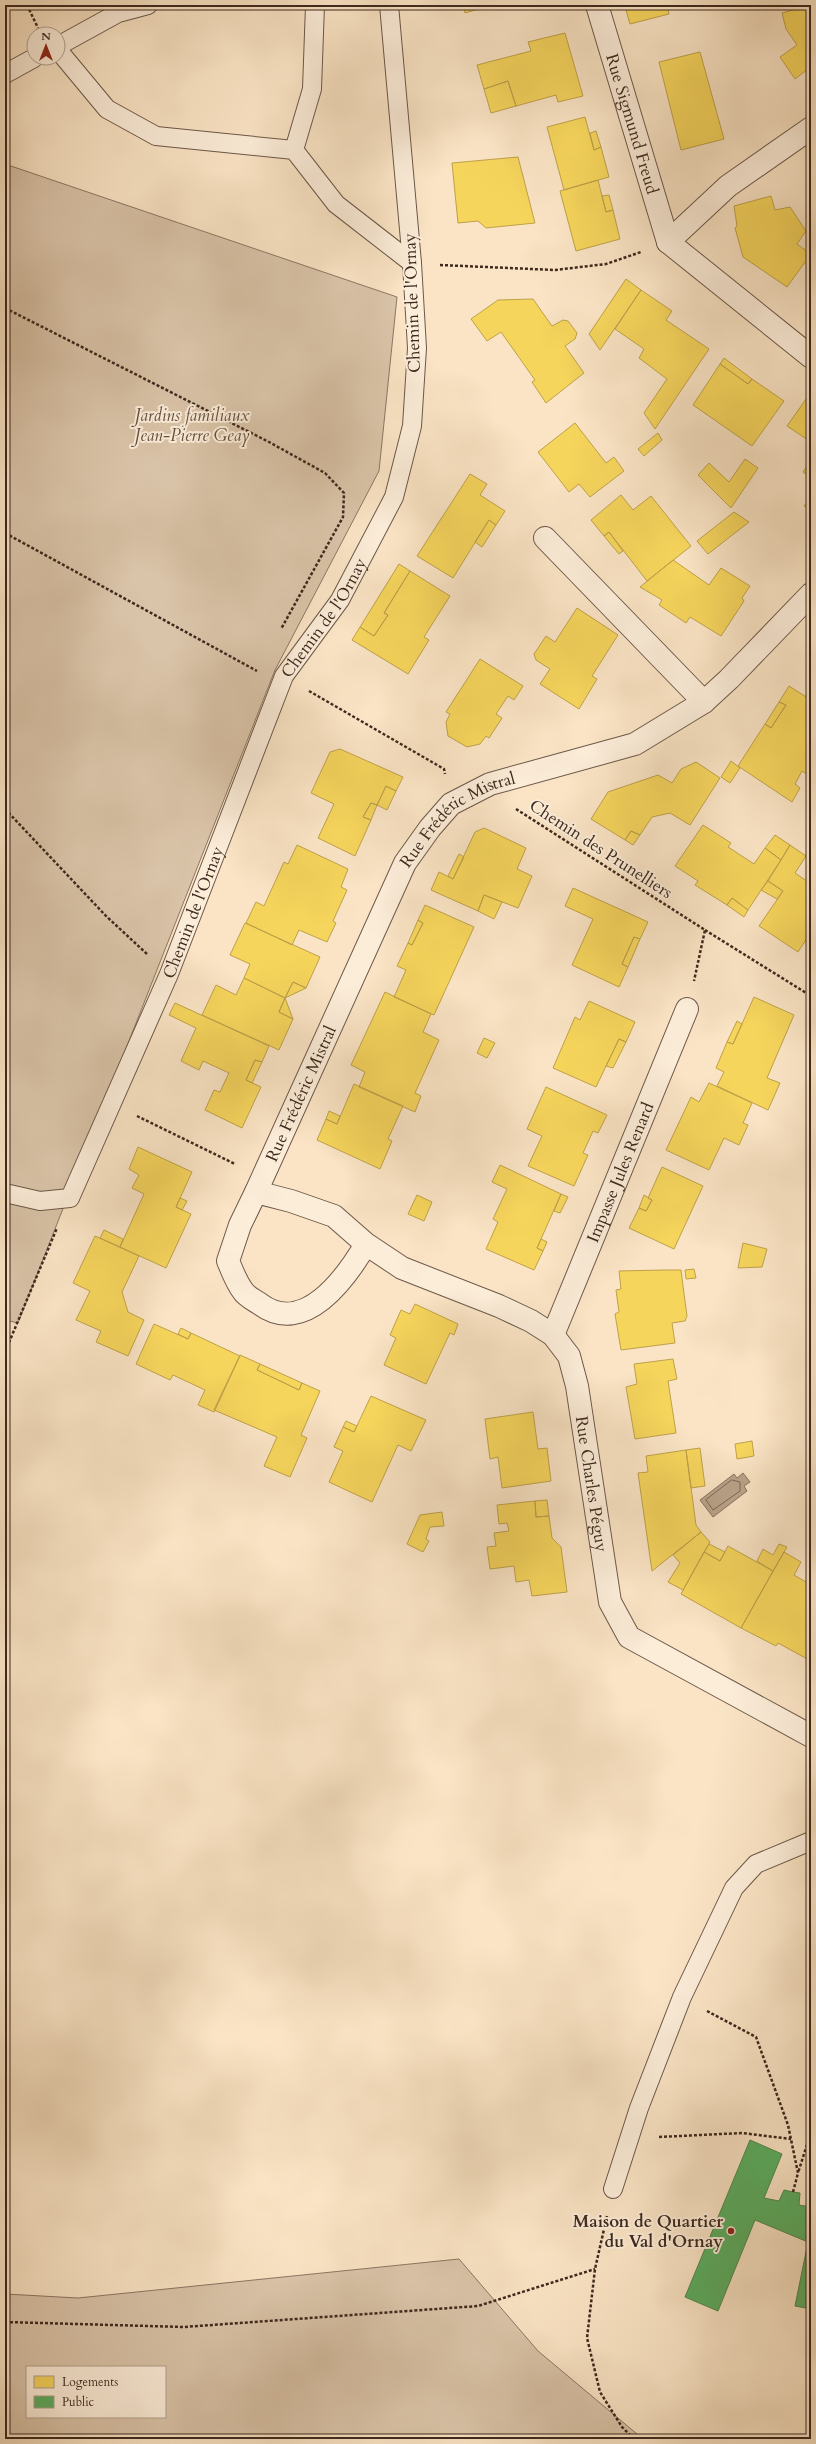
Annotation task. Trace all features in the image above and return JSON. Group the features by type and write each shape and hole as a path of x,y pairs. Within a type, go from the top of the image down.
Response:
{"street":[{"name":"Rue Sigmund Freud","path":"597,5 668,242"},
{"path":"811,128 728,186 668,242 811,357"},
{"path":"545,538 704,702"},
{"name":"Rue Frédéric Mistral","path":"256,1192 405,863 430,828 451,804 490,784 635,744 704,702 729,679 811,594"},
{"name":"Impasse Jules Renard","path":"553,1335 687,1009"},
{"path":"256,1192 240,1225 228,1261 243,1292 271,1312 301,1312 323,1300 352,1269 366,1244"},
{"name":"Rue Charles Péguy","path":"256,1192 291,1201 334,1216 366,1244 402,1268 499,1306 553,1335 569,1356 575,1378 610,1602 629,1637 811,1736"}],"lane":[{"path":"66,42 118,13 148,5"},
{"path":"294,150 312,89 315,5"},
{"name":"Chemin de l'Ornay","path":"70,1198 169,974 284,676 340,600 394,497 412,426 417,348 412,263 389,5"},
{"path":"66,60 107,109 156,136 294,150 336,204 412,263"},
{"path":"5,74 26,62"},
{"path":"5,1193 40,1201 70,1198"},
{"path":"613,2189 629,2139 682,1997 734,1888 756,1864 811,1841"}],"path":[{"path":"27,5 37,26"},
{"path":"412,263 555,270 606,264 668,242"},
{"path":"5,308 269,442 325,473 344,493 343,517 280,631"},
{"path":"5,533 258,671 284,676 444,769 451,804"},
{"path":"258,671 262,665"},
{"name":"Chemin des Prunelliers","path":"511,805 705,930 811,996"},
{"path":"5,809 106,916 169,974"},
{"path":"687,1009 705,930"},
{"path":"5,941 8,945 9,962 5,970"},
{"path":"111,1104 233,1161 256,1192"},
{"path":"5,1352 70,1198"},
{"path":"682,1997 756,2037 791,2139 798,2173"},
{"path":"793,2192 811,2132"},
{"path":"629,2139 742,2133 791,2139"},
{"path":"613,2189 594,2270 587,2338 600,2392 622,2427 634,2439"},
{"path":"5,2322 184,2326 478,2306 594,2270"}],"green space":[{"name":"Jardins familiaux Jean-Pierre Geay","path":"5,164 397,297 379,471 275,670 18,1323 5,1320"},
{"path":"459,2259 538,2351 643,2439 5,2439 5,2294 78,2298"}],"water":[{"path":"743,1473 750,1482 744,1486 747,1491 713,1517 700,1500 734,1474 737,1478"}],"building: Logements":[{"path":"463,5 481,5 482,8 465,13"},
{"path":"634,5 667,5 669,14 630,24 625,7"},
{"path":"811,5 811,73 808,69 795,79 780,57 797,45 786,29 782,13"},
{"path":"565,33 583,96 558,102 556,95 516,106 508,81 484,89 477,65 531,51 528,42"},
{"path":"700,52 724,139 681,150 659,62"},
{"path":"508,81 516,106 491,113 484,89"},
{"path":"585,117 594,150 601,147 609,177 564,190 547,127"},
{"path":"596,131 601,147 594,150 590,133"},
{"path":"518,157 535,223 486,228 478,221 458,223 452,163"},
{"path":"598,180 606,212 613,210 620,239 576,251 560,191"},
{"path":"609,195 613,210 606,212 602,196"},
{"path":"771,196 775,210 790,207 806,231 797,244 811,254 787,287 743,257 735,228 737,226 734,206"},
{"path":"626,279 641,290 600,350 589,334"},
{"path":"641,290 672,311 666,320 709,349 655,429 644,413 667,379 639,358 644,349 615,329"},
{"path":"533,299 552,326 563,320 568,321 577,333 575,339 565,346 584,373 546,403 532,382 535,380 501,332 487,341 471,319 498,300"},
{"path":"724,358 752,379 748,384 720,364"},
{"path":"720,364 748,384 752,379 784,401 752,446 693,405"},
{"path":"811,392 811,442 787,426"},
{"path":"575,423 606,463 614,457 624,471 590,497 579,484 569,492 538,452"},
{"path":"658,433 662,440 644,456 638,449"},
{"path":"745,459 758,468 731,508 698,475 709,463 729,482"},
{"path":"811,460 811,477 803,472"},
{"path":"470,474 487,484 480,495 505,511 496,525 489,520 453,578 417,556"},
{"path":"621,495 633,510 651,496 691,546 647,581 609,532 604,536 591,520"},
{"path":"811,497 811,510 804,506"},
{"path":"734,512 749,522 708,554 697,541"},
{"path":"489,520 496,525 482,547 475,542"},
{"path":"609,532 623,551 619,554 604,536"},
{"path":"673,560 709,585 721,568 750,586 742,598 744,601 721,636 690,617 686,623 659,605 662,600 640,587"},
{"path":"399,564 410,571 384,613 388,615 374,636 360,627"},
{"path":"410,571 450,596 424,637 429,640 408,674 352,640 360,627 374,636 388,615 384,613"},
{"path":"577,608 618,635 592,676 597,679 579,709 540,684 550,669 536,660 534,654 546,636 555,642"},
{"path":"480,659 523,686 514,700 508,696 496,714 502,718 489,738 486,736 480,744 467,747 448,736 446,722 450,714 446,712"},
{"path":"789,686 811,700 811,777 802,771 795,784 800,788 792,802 738,766 765,724 771,728 786,705 779,702"},
{"path":"779,702 786,705 771,728 765,724"},
{"path":"340,749 403,777 396,791 386,786 377,805 371,803 363,817 371,820 355,856 318,838 334,804 311,793 330,752"},
{"path":"731,761 740,768 730,783 721,777"},
{"path":"696,762 720,778 690,825 670,813 652,817 640,835 631,831 625,840 591,819 608,792 658,775 672,783 681,769"},
{"path":"386,786 396,791 387,810 377,805"},
{"path":"371,803 377,805 371,820 363,817"},
{"path":"703,825 731,843 728,847 754,864 765,848 781,860 748,910 732,898 727,905 695,885 698,881 675,866"},
{"path":"484,828 526,848 517,869 532,876 518,908 484,895 478,911 431,890 439,872 453,879 475,832"},
{"path":"631,831 640,835 633,845 625,840"},
{"path":"775,835 790,845 781,860 765,848"},
{"path":"297,845 348,869 341,887 347,890 333,921 336,923 327,942 299,930 292,945 246,923 256,902 264,906 284,862 288,864"},
{"path":"790,845 806,856 795,873 811,884 811,932 798,952 759,926 783,891 768,881"},
{"path":"459,854 464,857 453,879 448,876"},
{"path":"768,881 783,891 777,899 761,890"},
{"path":"573,888 648,922 640,939 634,937 622,964 628,967 619,987 572,965 593,919 565,906"},
{"path":"484,895 502,902 494,919 478,911"},
{"path":"732,898 748,910 744,917 727,905"},
{"path":"425,905 474,927 434,1015 394,997 406,970 397,966 408,943 412,945 423,923 418,920"},
{"path":"418,920 423,923 412,945 408,943"},
{"path":"245,923 320,957 306,988 293,982 285,998 244,978 250,964 230,955"},
{"path":"634,937 640,939 628,967 622,964"},
{"path":"244,978 285,998 279,1012 293,1019 279,1050 202,1015 216,985 236,995"},
{"path":"293,982 306,988 285,998"},
{"path":"385,992 431,1014 423,1032 439,1040 415,1093 421,1096 415,1112 359,1087 365,1072 351,1065"},
{"path":"754,997 794,1015 767,1078 780,1083 768,1110 717,1086 724,1072 716,1068 727,1042 733,1044"},
{"path":"285,998 293,1019 279,1012"},
{"path":"589,1001 635,1022 626,1042 619,1039 596,1087 553,1068 575,1017 580,1020"},
{"path":"175,1003 269,1046 262,1062 255,1060 246,1080 261,1087 242,1128 205,1110 214,1090 220,1092 229,1073 203,1061 199,1070 181,1061 196,1028 169,1015"},
{"path":"737,1021 742,1024 733,1044 727,1042"},
{"path":"484,1038 495,1043 487,1058 477,1053"},
{"path":"619,1039 626,1042 613,1068 606,1066"},
{"path":"255,1060 262,1062 252,1083 246,1080"},
{"path":"709,1083 752,1103 743,1123 748,1125 739,1145 724,1138 709,1170 666,1150 691,1097 699,1102"},
{"path":"354,1084 403,1106 388,1139 392,1141 380,1169 317,1140 326,1119 337,1124"},
{"path":"546,1087 607,1115 598,1133 593,1131 583,1153 588,1155 574,1186 528,1166 542,1136 527,1129"},
{"path":"329,1111 340,1116 337,1124 326,1119"},
{"path":"138,1147 192,1172 176,1207 191,1214 166,1268 120,1247 144,1194 132,1188 139,1175 129,1169"},
{"path":"500,1165 561,1194 537,1248 543,1251 534,1270 486,1249 498,1222 493,1219 507,1189 492,1182"},
{"path":"662,1167 703,1186 674,1249 629,1228 639,1208 646,1211 652,1200 648,1198"},
{"path":"561,1194 568,1197 560,1213 554,1211"},
{"path":"417,1195 432,1202 424,1221 408,1214"},
{"path":"644,1195 652,1200 646,1211 639,1208"},
{"path":"180,1198 187,1201 182,1210 176,1207"},
{"path":"104,1230 123,1239 120,1247 100,1238"},
{"path":"95,1236 139,1256 122,1292 128,1312 144,1320 128,1356 96,1342 101,1331 76,1320 90,1291 73,1283"},
{"path":"541,1239 547,1242 543,1251 537,1248"},
{"path":"743,1243 767,1249 762,1267 738,1268"},
{"path":"694,1269 696,1278 686,1279 685,1270"},
{"path":"681,1270 687,1316 685,1321 672,1323 675,1343 621,1350 615,1314 619,1312 616,1290 621,1289 619,1271"},
{"path":"415,1304 458,1324 454,1335 450,1333 426,1384 384,1365 396,1338 390,1335 401,1310 410,1314"},
{"path":"154,1324 188,1339 191,1333 240,1356 214,1412 198,1405 205,1390 173,1375 170,1380 136,1364"},
{"path":"181,1328 191,1333 188,1339 178,1334"},
{"path":"240,1355 260,1364 257,1370 299,1390 302,1383 320,1391 301,1435 307,1438 290,1477 264,1466 277,1437 214,1410"},
{"path":"673,1359 677,1379 668,1381 676,1433 635,1439 626,1387 637,1384 634,1364"},
{"path":"260,1364 302,1383 299,1390 257,1370"},
{"path":"371,1396 426,1420 411,1451 398,1445 372,1502 329,1482 343,1451 334,1447 343,1427 354,1432"},
{"path":"533,1412 538,1449 547,1448 551,1481 502,1488 498,1457 490,1459 485,1419"},
{"path":"346,1421 357,1426 354,1432 343,1427"},
{"path":"752,1441 754,1456 737,1459 735,1444"},
{"path":"700,1448 705,1486 691,1488 686,1450"},
{"path":"686,1450 696,1525 701,1532 652,1571 638,1473 648,1472 646,1456"},
{"path":"547,1500 549,1516 536,1517 535,1501"},
{"path":"535,1501 536,1517 549,1516 552,1538 561,1547 567,1592 532,1596 529,1580 516,1582 514,1566 490,1569 487,1547 496,1546 494,1533 509,1531 507,1523 499,1524 497,1505"},
{"path":"442,1512 444,1526 430,1527 426,1539 429,1541 423,1552 407,1544 420,1515"},
{"path":"701,1532 710,1542 683,1590 668,1582 680,1563 673,1555"},
{"path":"709,1544 725,1552 720,1561 704,1552"},
{"path":"779,1544 787,1547 773,1571 757,1561 763,1549 773,1555"},
{"path":"728,1546 773,1571 741,1628 681,1594 704,1552 720,1561"},
{"path":"784,1552 801,1562 794,1575 811,1585 811,1661 778,1643 776,1646 741,1628"}],"building: Public":[{"name":"Maison de Quartier du Val d'Ornay","path":"750,2140 782,2154 764,2198 779,2201 784,2190 800,2193 799,2205 811,2207 811,2309 795,2306 808,2242 755,2220 718,2311 685,2297"}],"place":[{"name":"Maison de Quartier du Val d'Ornay","path":"731,2231"}]}
